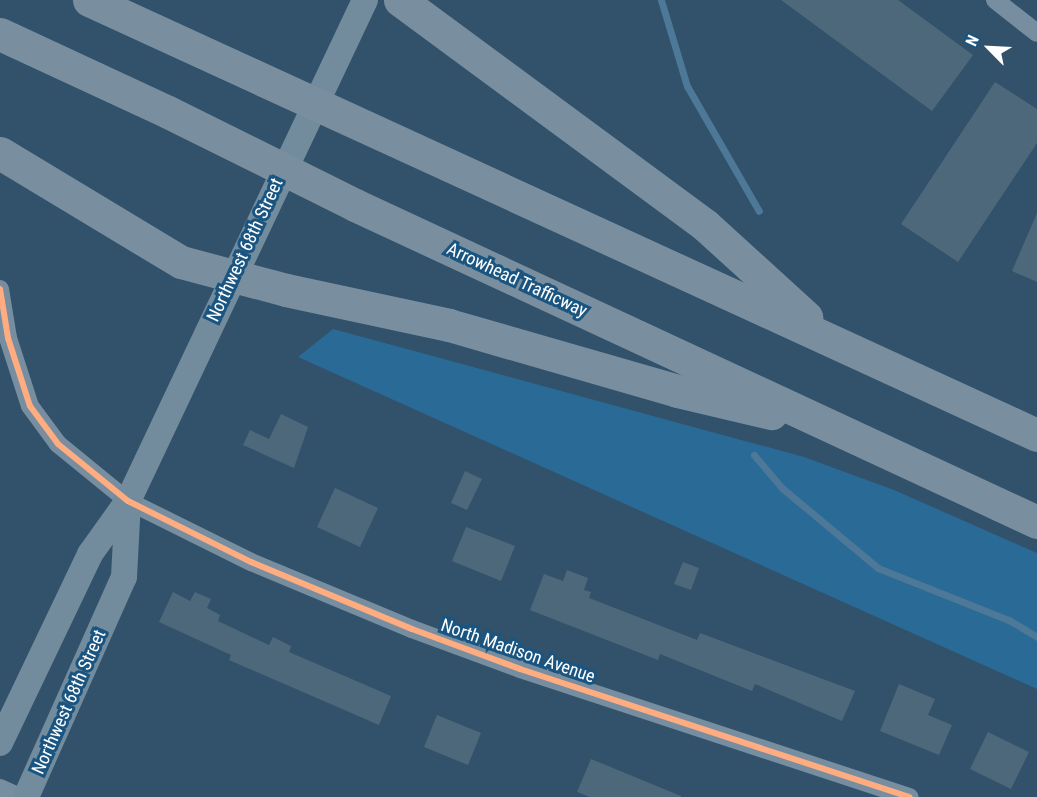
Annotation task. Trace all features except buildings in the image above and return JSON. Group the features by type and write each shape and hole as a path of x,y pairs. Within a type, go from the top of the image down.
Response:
{"highway":[{"path":"88,0 202,55 827,336 1037,435"},
{"path":"400,0 705,225 827,336"},
{"name":"Arrowhead Trafficway","path":"0,34 168,112 355,205 1037,522"},
{"path":"0,153 181,262 232,276 449,325 677,391 839,429"}],"main road":[{"name":"Northwest 68th Street","path":"0,743 90,554 128,501 232,276 365,0"},
{"name":"Northwest 68th Street","path":"26,797 124,577 128,501"}],"street":[{"path":"995,0 1037,33"},
{"name":"North Madison Avenue","path":"0,289 8,338 30,406 58,444 128,501 251,562 412,629 520,669 910,797"},
{"path":"0,788 20,797"}],"shaded area":[{"path":"333,329 804,457 894,490 1037,553 1037,689 298,357"}],"waterway":[{"path":"661,0 687,86 759,211"},
{"path":"754,455 782,488 878,568 1009,620 1037,637"}],"cycle path":[{"path":"0,289 8,338 30,406 58,444 128,501 251,562 412,629 520,669 910,797"}]}
